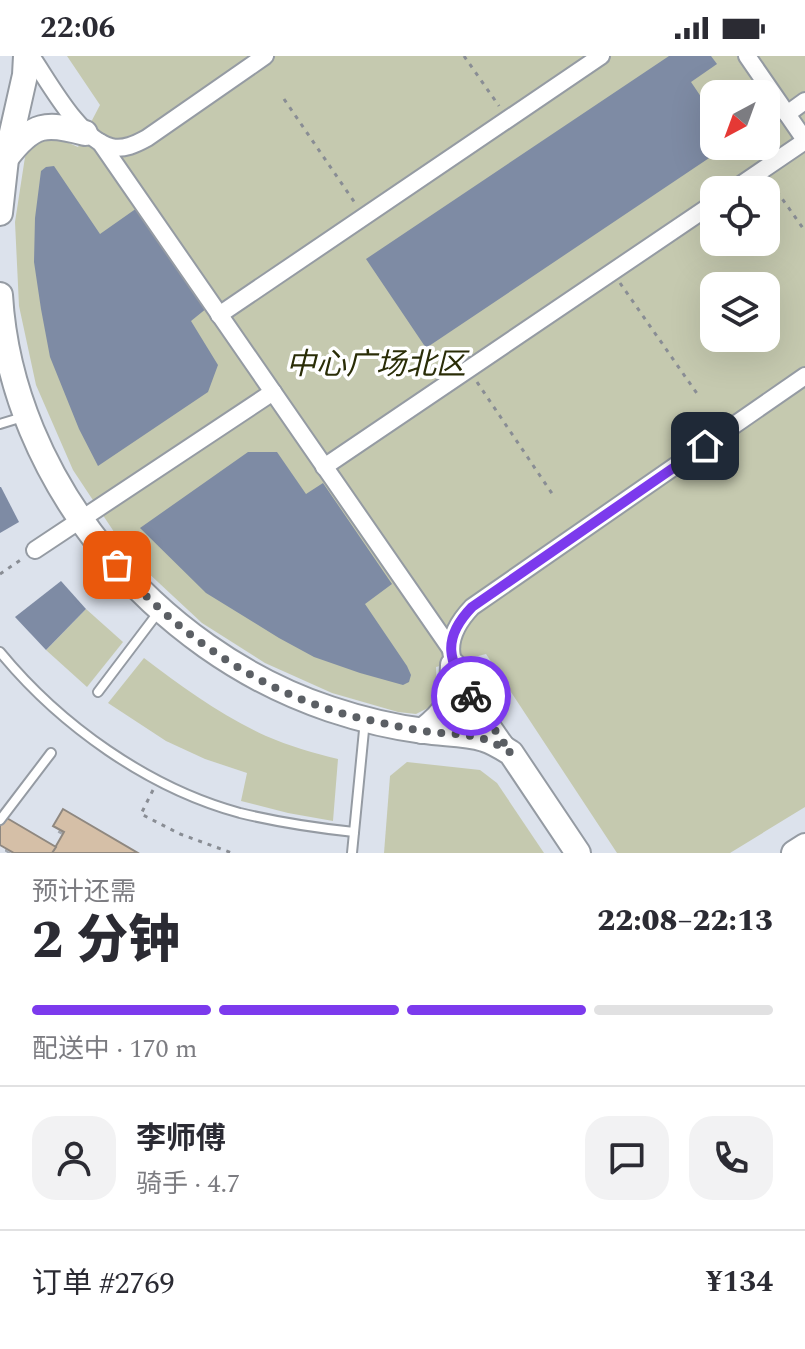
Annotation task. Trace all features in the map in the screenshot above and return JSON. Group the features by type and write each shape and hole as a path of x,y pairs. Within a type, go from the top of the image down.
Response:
{"street":[{"path":"28,56 93,138 273,392 452,657 463,684 578,853"},
{"path":"0,201 28,56"},
{"path":"6,159 19,142 36,129 46,126 63,127 111,147 135,145 265,56"},
{"path":"219,315 601,56"},
{"path":"747,56 805,141 753,176"},
{"path":"787,114 805,101"},
{"path":"324,467 700,212"},
{"path":"0,295 9,361 45,458 66,496 103,548 160,610 220,655 295,696 365,720 482,738 511,753"},
{"path":"422,731 443,713 449,701 453,685 453,634 460,619 472,607 805,376"},
{"path":"35,550 273,392"},
{"path":"794,853 805,846"}],"lane":[{"path":"0,424 27,416"},
{"path":"98,692 160,610"},
{"path":"0,652 18,674 93,741 159,780 239,812 319,829 354,832"},
{"path":"352,853 365,720"},
{"path":"0,820 51,753"}],"path":[{"path":"464,56 508,119"},
{"path":"284,99 364,217"},
{"path":"762,170 805,231"},
{"path":"613,271 698,395"},
{"path":"468,369 553,495"},
{"path":"0,574 35,550"},
{"path":"159,780 141,814 180,834 232,853"}],"green space":[{"name":"中心广场北区","path":"67,56 805,56 805,807 730,853 617,853 486,654 436,667 437,697 430,707 416,714 398,712 332,693 265,663 202,623 130,556 73,470 36,385 19,306 15,222 25,157 32,143 53,136 78,147 100,105"},
{"path":"86,609 123,642 87,687 46,650"},
{"path":"144,658 203,700 250,728 292,746 338,759 333,821 241,801 247,773 205,759 166,741 108,703"},
{"path":"407,762 480,770 497,783 544,853 384,853 390,776"}],"water":[{"path":"669,56 711,56 717,64 691,82 700,95 700,160 706,160 426,348 366,259"},
{"path":"54,166 100,234 137,208 207,308 191,321 218,365 208,392 98,466 79,429 50,357 34,262 41,171"},
{"path":"248,452 277,452 306,494 323,483 392,584 365,604 407,666 411,675 409,682 403,685 360,673 314,657 279,638 206,593 140,528"},
{"path":"0,487 19,522 0,533"},
{"path":"61,581 86,609 46,650 15,617"}],"building":[{"path":"63,809 138,853 52,853 64,832 53,826"},
{"path":"0,814 56,847 52,853 14,853 0,845"}],"way so far":[{"path":"117,565 160,610 189,634 258,678 295,696 365,720 482,738 511,753 471,696"}],"route":[{"path":"471,696 453,665 450,648 460,619 472,607 705,446"}]}
